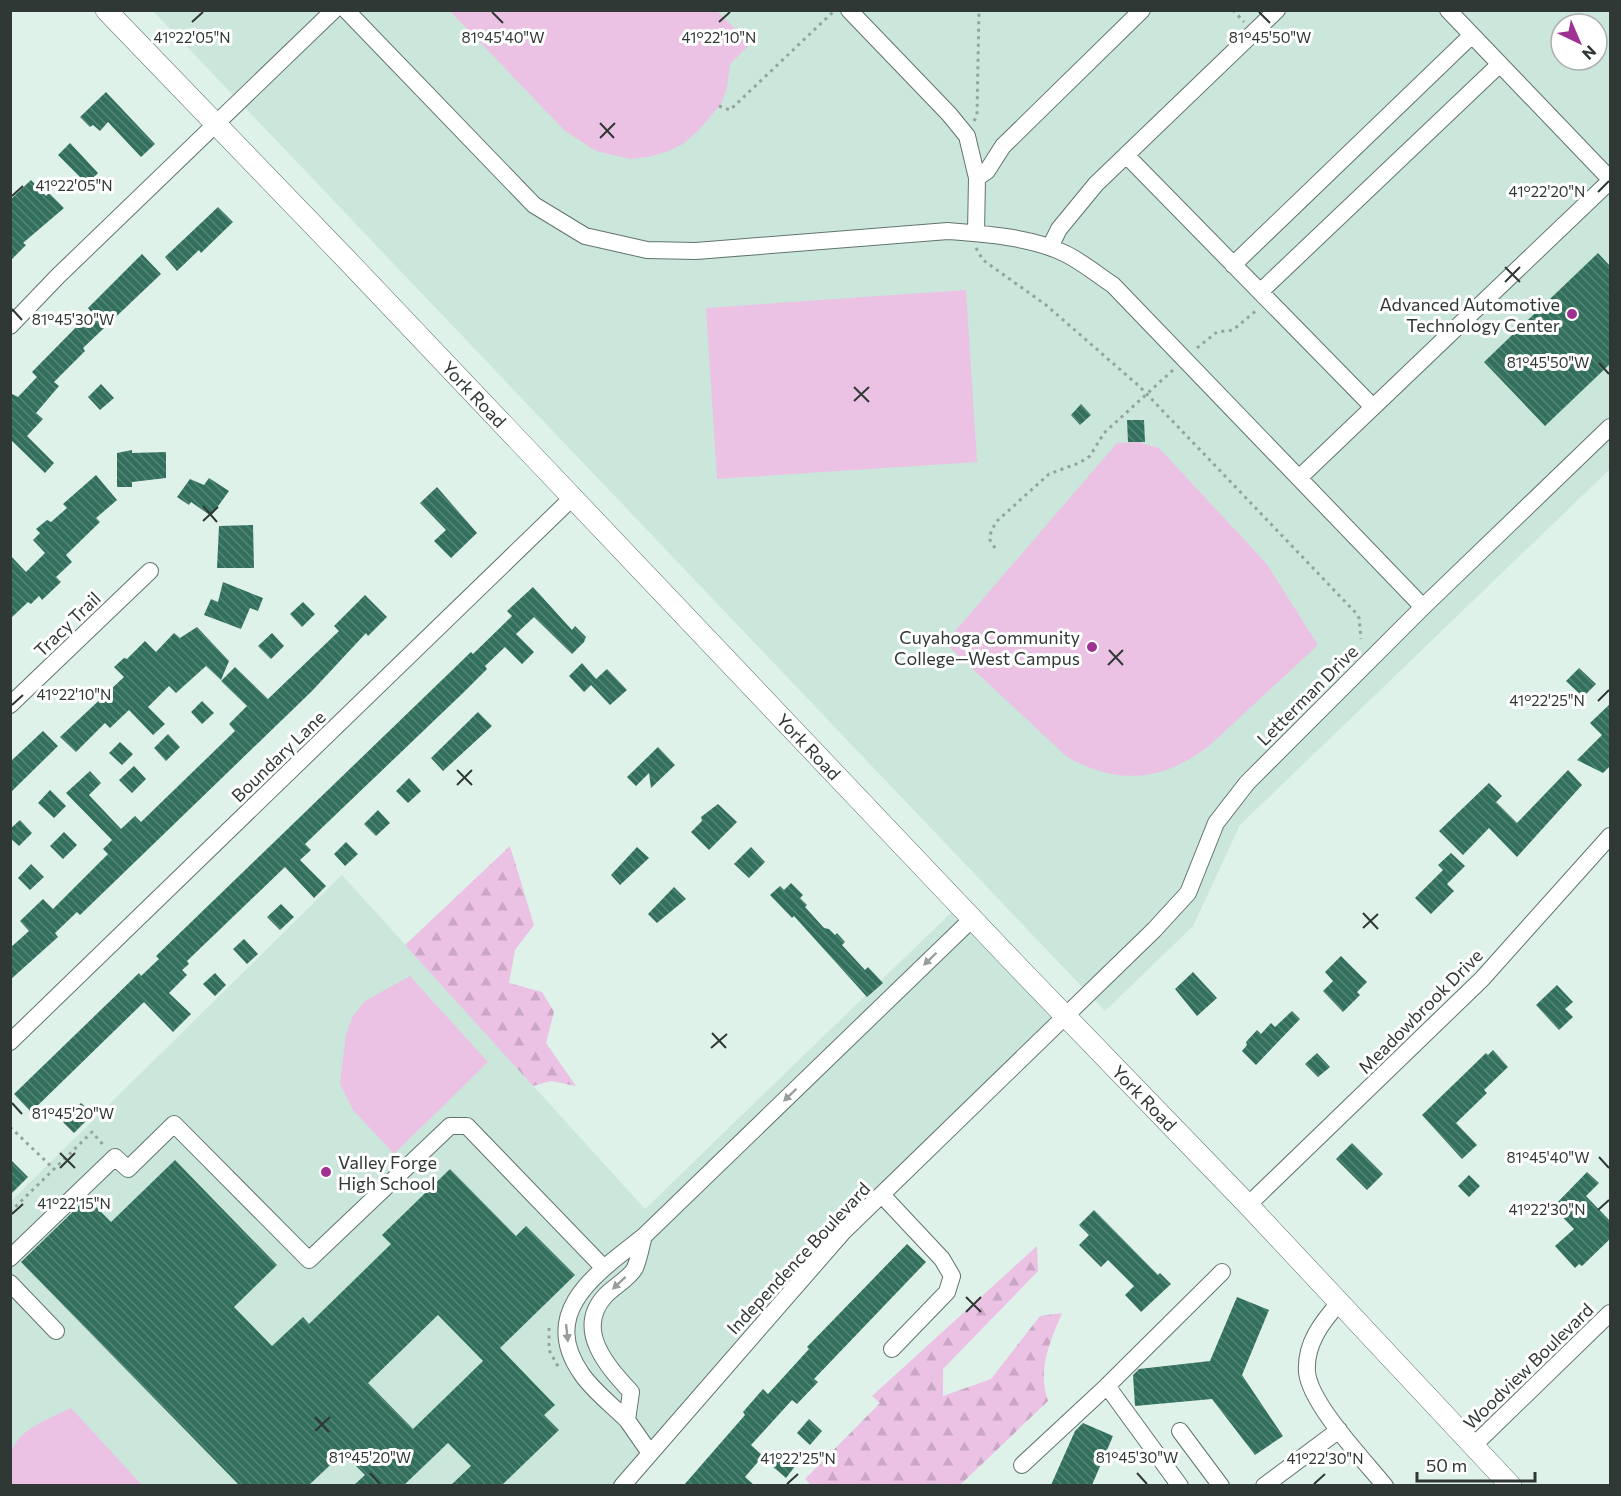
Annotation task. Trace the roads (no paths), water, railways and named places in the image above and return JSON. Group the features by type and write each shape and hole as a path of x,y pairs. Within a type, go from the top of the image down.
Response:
{"main road":[{"name":"York Road","path":"106,10 972,919 1248,1205 1510,1485"}],"street":[{"path":"10,326 58,276 334,10"},
{"path":"346,10 534,205 585,236 647,250 696,251 948,231 976,233 1050,247 1067,254 1113,285 1424,607"},
{"path":"849,10 949,114 967,136 977,177 976,233"},
{"path":"977,177 987,171 1003,146 1142,10"},
{"path":"1050,247 1059,229 1096,184 1278,10"},
{"path":"1299,478 1611,180 1448,10"},
{"path":"1233,265 1472,35"},
{"path":"1260,292 1500,64"},
{"path":"1126,155 1373,407"},
{"name":"Letterman Drive","path":"1066,1017 1188,893 1216,823 1247,783 1424,607 1611,427"},
{"name":"Boundary Lane","path":"10,1042 572,498"},
{"name":"Tracy Trail","path":"10,705 150,571"},
{"name":"Meadowbrook Drive","path":"1248,1205 1482,979 1611,836"},
{"path":"650,1453 627,1420 581,1374 569,1351 565,1328 569,1309 577,1295 604,1268 644,1236 972,919"},
{"name":"Independence Boulevard","path":"622,1485 843,1232 1066,1017"},
{"path":"10,1258 115,1157 128,1169 174,1124 309,1260 450,1126 467,1126 604,1268"},
{"path":"882,1195 942,1259 952,1276 947,1292 892,1349"},
{"path":"627,1420 631,1392 601,1357 592,1335 593,1318 603,1298 634,1268 644,1236"},
{"path":"1022,1465 1107,1386 1222,1272"},
{"path":"10,1284 56,1331"},
{"path":"1339,1303 1319,1325 1312,1341 1307,1372 1315,1395 1339,1430 1385,1485"},
{"name":"Woodview Boulevard","path":"1473,1446 1611,1313"},
{"path":"1107,1386 1180,1485"},
{"path":"1264,1485 1339,1430"},
{"path":"1180,1431 1221,1485"}],"place":[{"name":"Advanced Automotive Technology Center","path":"1572,314"},
{"name":"Cuyahoga Community College—West Campus","path":"1092,647"},
{"name":"Valley Forge High School","path":"326,1172"}]}
